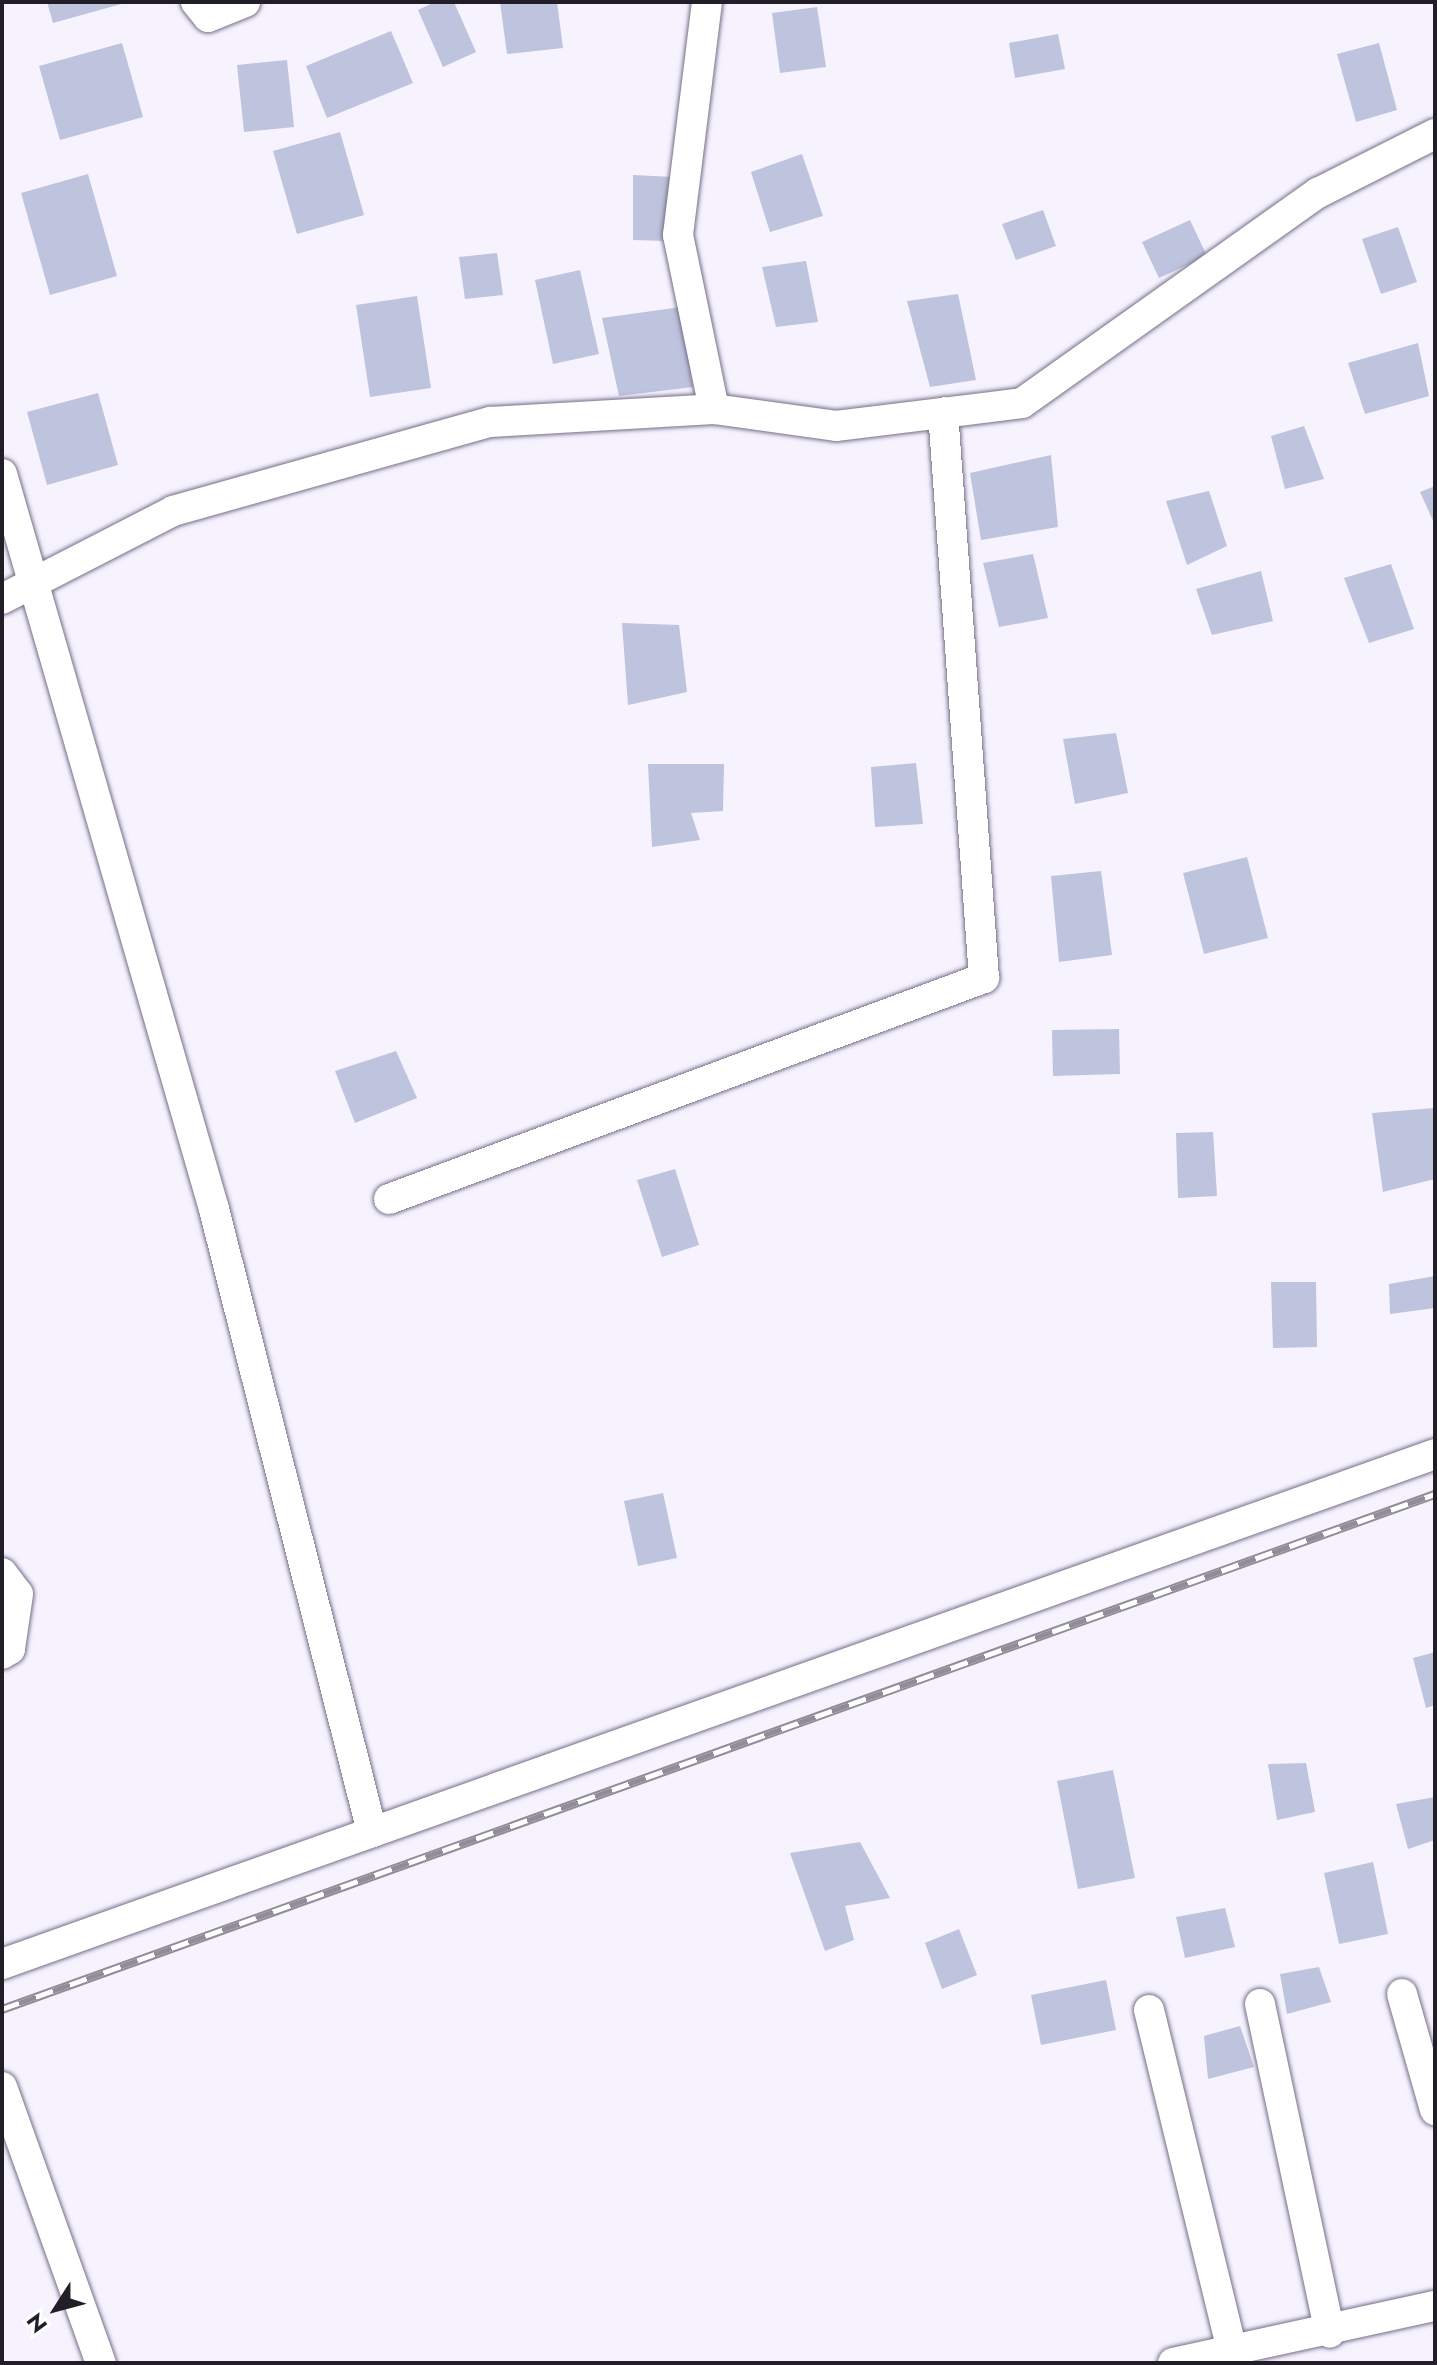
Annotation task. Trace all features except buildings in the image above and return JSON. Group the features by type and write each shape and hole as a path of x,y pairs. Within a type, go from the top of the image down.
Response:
{"street":[{"path":"196,2 208,17 245,2"},
{"path":"707,2 678,235 714,409"},
{"path":"2,599 39,584 173,511 490,422 714,409 836,426 1022,403 1318,193 1435,134"},
{"path":"389,1199 984,978 943,412"},
{"path":"2,474 39,584 214,1209 372,1832"},
{"path":"2,1964 1435,1454"},
{"path":"2,1573 18,1594 10,1649 2,1654"},
{"path":"1402,1994 1435,2110"},
{"path":"1260,2004 1330,2333"},
{"path":"1149,2010 1232,2351"},
{"path":"2,2087 101,2363"},
{"path":"1173,2363 1330,2333 1435,2306"}],"railway":[{"path":"2,2009 1435,1494"}]}
